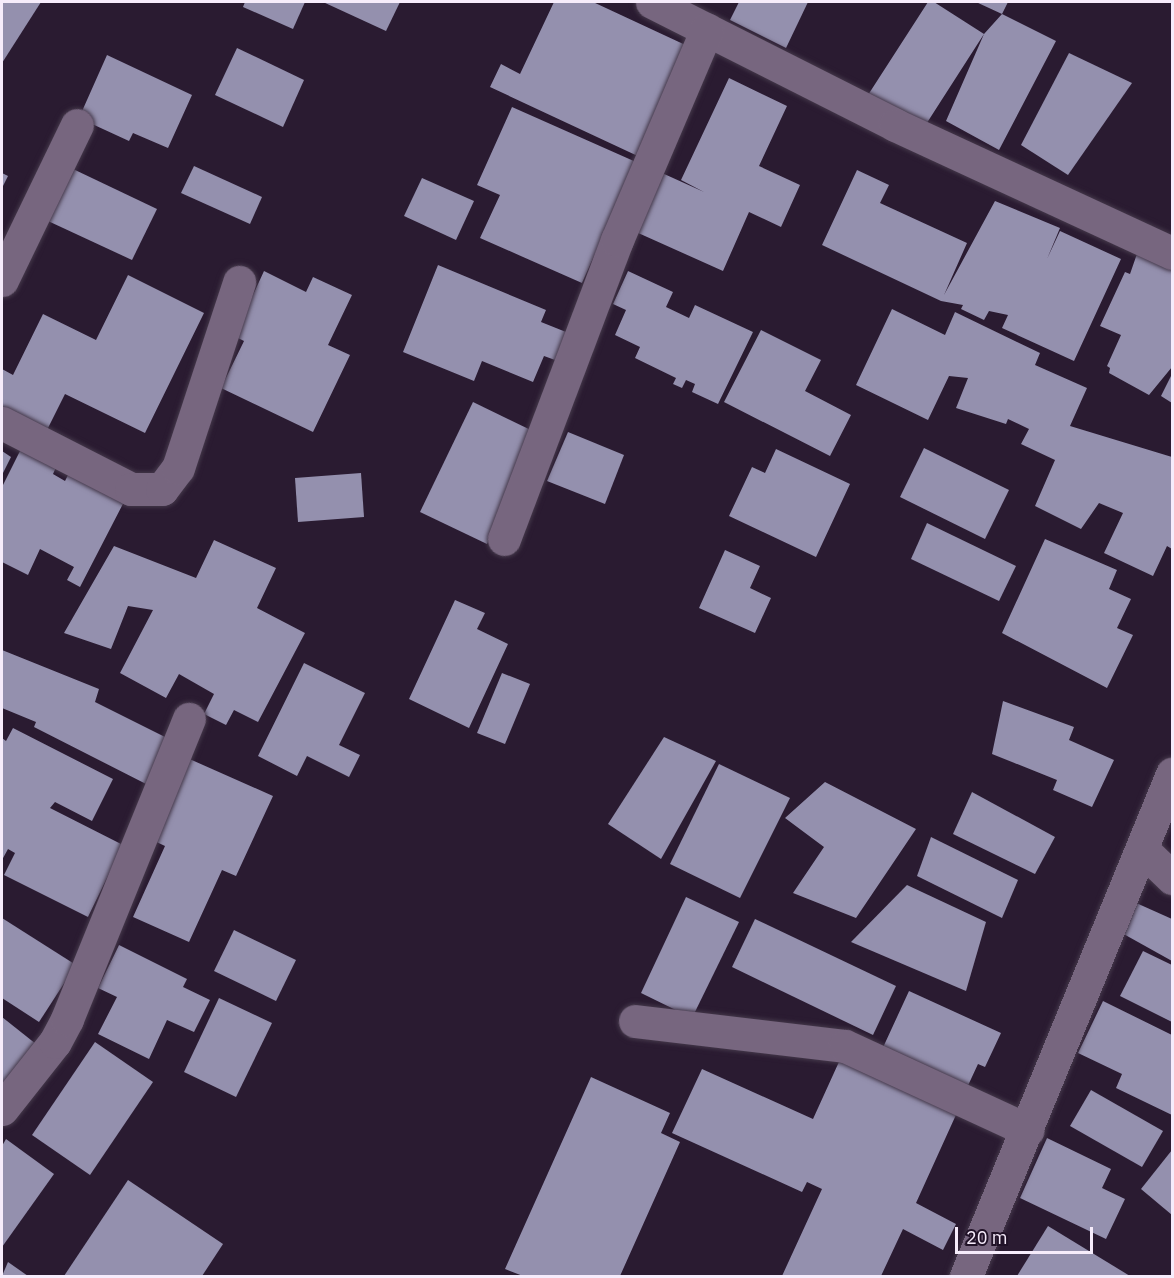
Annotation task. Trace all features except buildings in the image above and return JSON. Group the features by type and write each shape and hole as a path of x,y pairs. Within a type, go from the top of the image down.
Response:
{"street":[{"path":"652,2 895,125 1173,253"},
{"path":"504,539 617,240 707,29"},
{"path":"2,280 77,125"},
{"path":"2,423 131,489 162,489 178,468 239,282"},
{"path":"2,1109 55,1042 67,1019 189,719"},
{"path":"966,1276 1173,774"},
{"path":"1142,849 1173,878"},
{"path":"635,1021 845,1046 1028,1130"}]}
